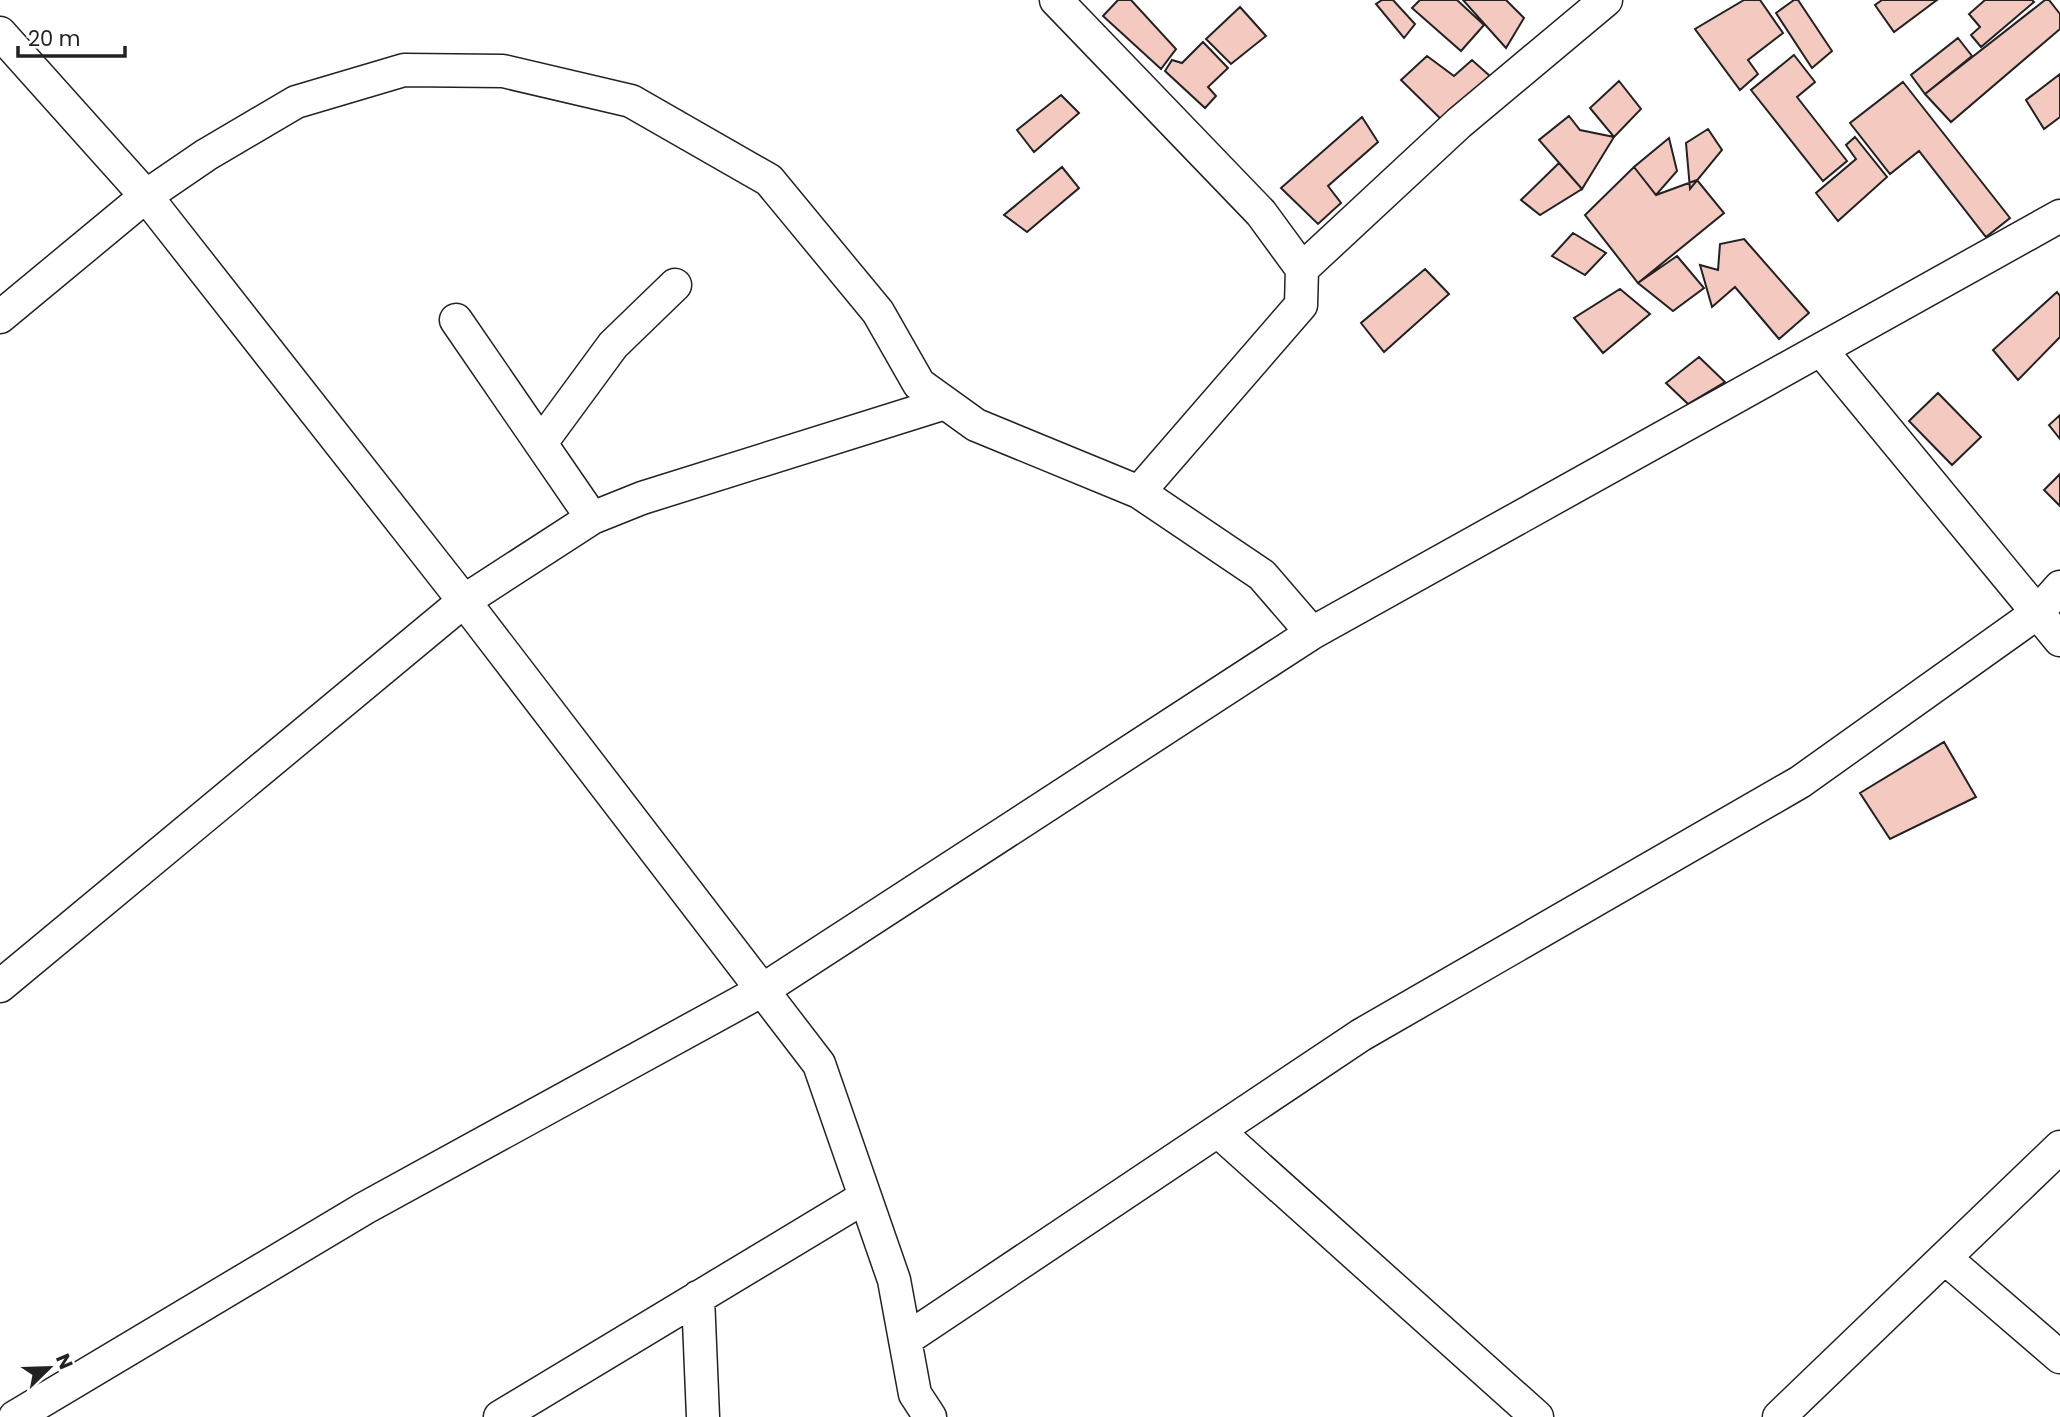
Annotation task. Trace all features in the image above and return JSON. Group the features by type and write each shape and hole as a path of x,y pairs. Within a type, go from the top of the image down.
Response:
{"street":[{"path":"1056,0 1261,213 1302,269 1301,305 1139,492"},
{"path":"1302,269 1459,123 1606,0"},
{"path":"0,33 146,196 464,601 819,1064 894,1280 915,1394 930,1417"},
{"path":"0,317 146,196 206,155 296,102 404,70 503,71 631,101 769,180 878,312 919,384 976,425 1139,492 1262,575 1312,633"},
{"path":"15,1417 365,1208 761,991 1312,633 2060,216"},
{"path":"541,443 613,345 675,285"},
{"path":"456,320 592,518"},
{"path":"1821,350 2060,640"},
{"path":"0,986 464,601 592,518 642,498 945,403"},
{"path":"905,1340 1361,1035 1800,782 2036,613 2060,587"},
{"path":"1218,1131 1537,1417"},
{"path":"1779,1417 2060,1147"},
{"path":"500,1417 865,1197"},
{"path":"1945,1258 2060,1357"},
{"path":"698,1297 702,1417"}],"building":[{"path":"1118,0 1131,0 1176,49 1161,69 1103,16"},
{"path":"1382,0 1393,0 1415,24 1404,38 1376,4"},
{"path":"1420,0 1457,0 1484,25 1461,51 1412,8"},
{"path":"1463,0 1506,0 1524,18 1506,48"},
{"path":"1744,0 1760,0 1783,33 1748,60 1758,74 1740,90 1695,29"},
{"path":"1798,0 1832,51 1812,68 1776,13"},
{"path":"1882,0 1937,0 1894,32 1875,5"},
{"path":"1985,0 2034,2 1981,47 1971,35 1980,27 1969,14"},
{"path":"2045,0 2049,0 2060,14 2060,29 1951,122 1925,94"},
{"path":"1240,7 1266,36 1231,64 1206,39"},
{"path":"1958,38 1972,56 1925,94 1911,75"},
{"path":"1203,42 1228,68 1208,87 1216,96 1205,108 1165,71 1172,60 1182,63"},
{"path":"1794,55 1815,82 1797,97 1847,161 1823,181 1751,90"},
{"path":"1427,56 1454,76 1472,60 1500,85 1449,127 1401,80"},
{"path":"2060,74 2060,117 2044,129 2026,100"},
{"path":"1619,81 1641,109 1614,137 1590,108"},
{"path":"1903,82 2010,218 1986,237 1919,151 1890,174 1850,123"},
{"path":"1061,95 1079,113 1034,152 1017,130"},
{"path":"1569,116 1580,130 1614,137 1582,189 1539,140"},
{"path":"1362,117 1378,142 1328,186 1341,203 1318,224 1281,188"},
{"path":"1708,129 1722,150 1690,189 1686,143"},
{"path":"1855,137 1887,177 1838,221 1816,193 1856,159 1846,145"},
{"path":"1669,138 1677,171 1656,195 1634,167"},
{"path":"1559,163 1582,189 1540,215 1521,200"},
{"path":"1062,167 1079,188 1027,232 1004,215"},
{"path":"1634,167 1656,195 1697,180 1724,213 1638,283 1585,215"},
{"path":"1573,233 1606,253 1585,275 1552,256"},
{"path":"1744,239 1809,313 1779,339 1735,287 1712,307 1700,265 1718,270 1720,244"},
{"path":"1677,256 1704,288 1673,311 1638,283"},
{"path":"1425,269 1449,294 1384,352 1361,323"},
{"path":"1620,289 1650,314 1603,353 1574,318"},
{"path":"2057,292 2060,296 2060,337 2018,380 1993,350"},
{"path":"1699,357 1725,382 1688,404 1666,383"},
{"path":"1938,393 1981,437 1952,465 1909,421"},
{"path":"2060,415 2060,439 2049,425"},
{"path":"2060,474 2060,506 2044,490"},
{"path":"1944,742 1976,797 1890,839 1860,793"}]}
